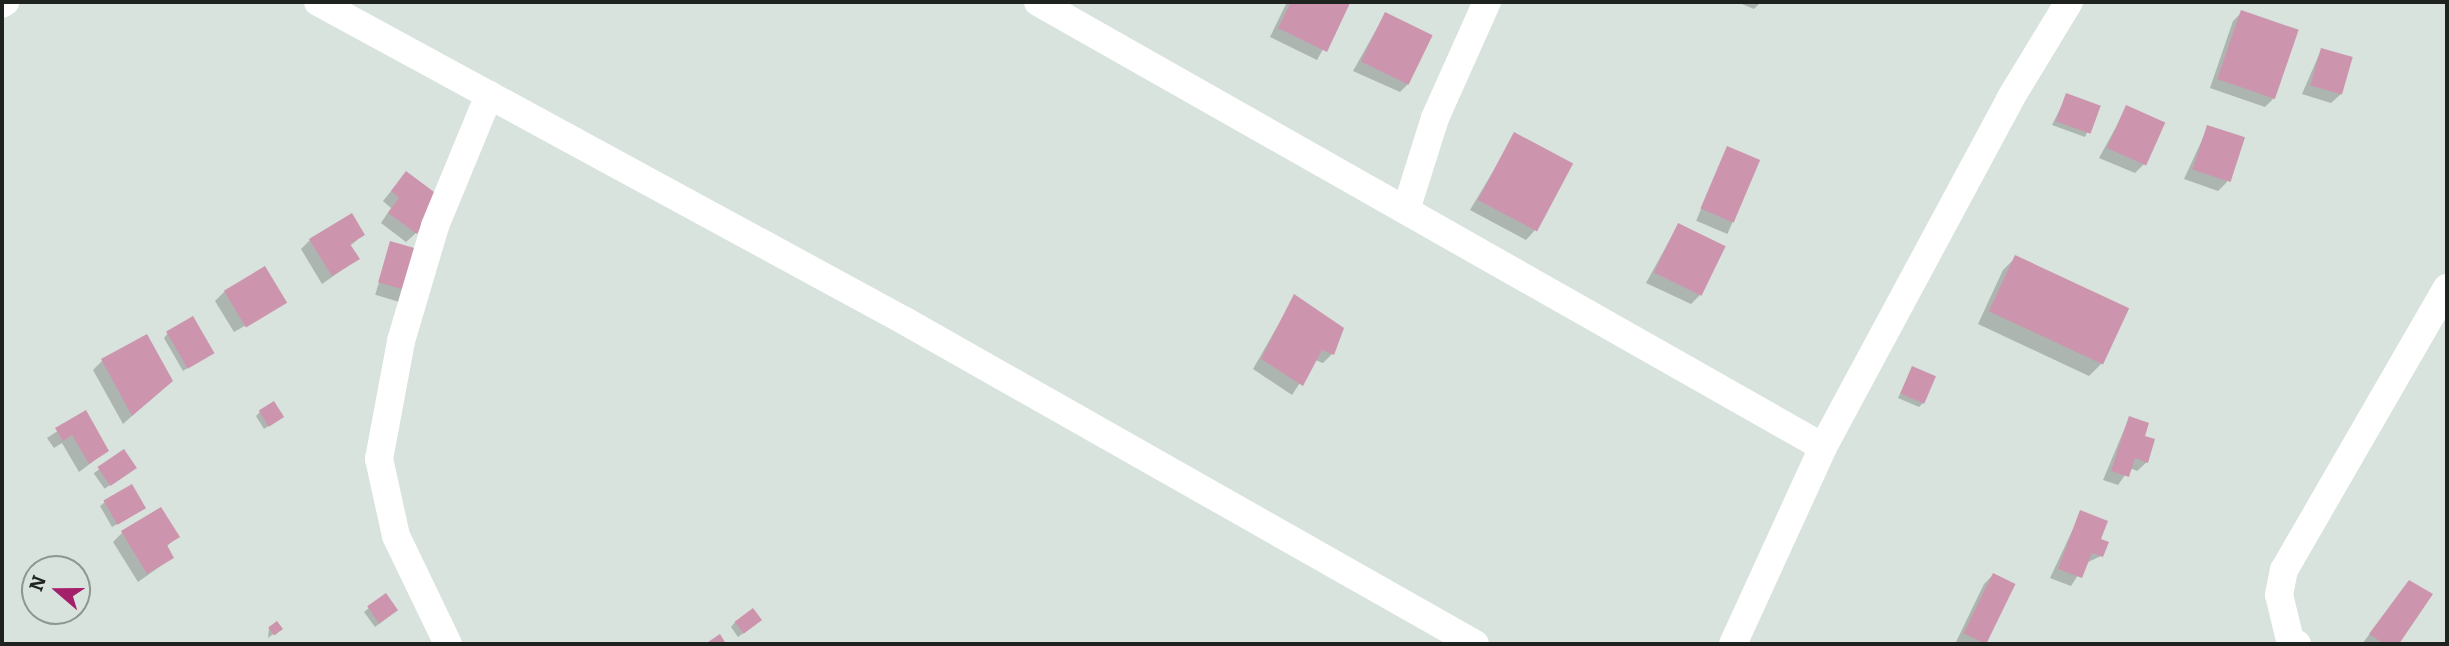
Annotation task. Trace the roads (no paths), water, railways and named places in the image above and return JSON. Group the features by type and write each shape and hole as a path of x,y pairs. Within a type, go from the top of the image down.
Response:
{"street":[{"path":"318,2 365,15 489,94 1475,644"},
{"path":"1038,2 1823,447"},
{"path":"1406,210 1435,118 1488,2"},
{"path":"1733,644 1823,447 2010,99 2069,2"},
{"path":"448,644 396,536 379,460 401,341 435,226 489,94"},
{"path":"2297,644 2290,640 2279,596 2284,570 2447,288"}]}
